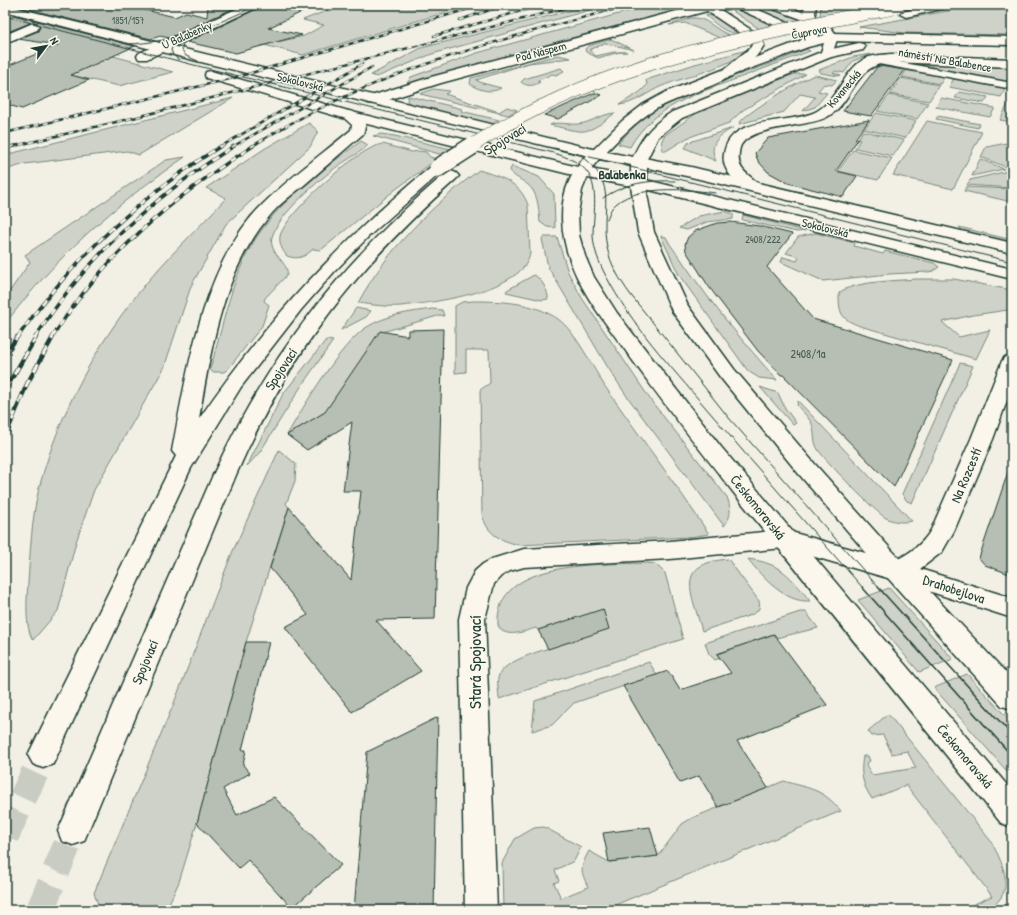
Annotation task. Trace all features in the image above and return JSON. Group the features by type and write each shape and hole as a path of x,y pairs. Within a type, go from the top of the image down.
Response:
{"main road":[{"name":"U Balabenky","path":"143,56 254,5"},
{"path":"738,5 821,42 873,53 1012,50"},
{"path":"772,5 845,28 900,39"},
{"path":"810,5 808,10 810,18 821,42"},
{"name":"Čuprova","path":"668,61 909,9 948,5"},
{"path":"707,6 746,30 758,42 755,50 730,72"},
{"name":"Pod Náspem","path":"374,100 436,80 707,6"},
{"name":"Sokolovská","path":"5,8 165,45 374,100 596,154 753,186 1012,248"},
{"name":"Čuprova","path":"668,61 762,33 894,8 909,9"},
{"path":"810,18 824,25 821,42"},
{"path":"5,20 174,64"},
{"path":"5,39 33,27"},
{"path":"581,172 596,154 627,124 648,107 671,95 730,72 821,42 900,39 1012,41"},
{"name":"Čuprova","path":"638,183 639,162 647,140 658,128 678,115 821,42"},
{"name":"Kovanecká","path":"753,186 742,179 733,167 731,150 736,140 758,128 807,119 822,114 834,103 873,53 891,58 1012,63"},
{"name":"Spojovací","path":"43,755 180,468 202,428 230,388 321,277 382,214 444,172 548,114 668,61"},
{"name":"Sokolovská","path":"196,70 348,115 581,172 638,183 1012,274"},
{"path":"180,468 199,362 217,297 233,258 257,220 268,208 358,131 359,124 348,115"},
{"name":"Spojovací","path":"73,831 221,484 248,425 269,386 329,298 350,273 410,211 444,172"},
{"name":"Českomoravská","path":"581,172 570,206 570,231 577,257 590,286 669,396 784,540 1012,813"},
{"path":"638,183 646,232 679,307 727,373 896,571 1012,698"},
{"name":"Na Rozcestí","path":"896,571 916,561 933,546 942,531 982,439 1012,361"},
{"name":"Drahobejlova","path":"784,540 896,571 1012,608"},
{"name":"Stará Spojovací","path":"482,910 472,619 479,588 484,578 501,565 524,558 670,550 784,540"}],"street":[{"name":"náměstí Na Balabence","path":"873,53 1012,86"}],"shaded area":[{"path":"332,5 470,5 303,55 264,45 304,36 324,25 303,20 331,9"},
{"path":"593,5 608,5 432,54 377,77 371,75 421,48"},
{"path":"651,5 667,5 682,9 406,85 411,77 477,53"},
{"path":"723,5 733,8 773,26 760,29"},
{"path":"750,5 761,5 798,18 799,22 790,23"},
{"path":"821,5 891,5 820,16"},
{"path":"981,5 1012,5 1012,35 905,33 859,27"},
{"path":"705,15 719,17 742,33 731,33"},
{"path":"691,18 702,19 730,35 720,38 685,23 669,25"},
{"path":"611,39 634,50 606,43 589,50 596,56 620,52 598,58 586,52 585,49 588,46"},
{"path":"866,42 1012,45 1012,46"},
{"path":"806,49 810,51 706,90 676,104 650,122 639,133 630,147 618,144 636,125 657,110 681,97 706,86"},
{"path":"747,50 740,56 720,66 662,86 636,100 619,105 640,92 647,85 646,80 695,64"},
{"path":"871,54 853,61 844,73 835,71 833,73 841,75 838,76 821,73 819,70 853,57"},
{"path":"558,55 571,58 529,63 476,80 501,88 497,90 489,91 477,88 470,84 471,78"},
{"path":"113,56 173,72 119,86 70,75"},
{"path":"881,60 1012,68 1012,84"},
{"path":"561,68 564,71 556,75 552,74 537,81 540,82 535,84 528,85 521,82 524,79"},
{"path":"908,68 946,75 940,84 902,77"},
{"path":"794,74 806,74 743,110 729,123 687,138 664,151 662,143 665,135 697,113"},
{"path":"815,75 837,80 832,85 824,84 818,91 827,93 815,107 803,111 815,97 800,94 784,112 739,124 750,113 786,90"},
{"path":"955,77 1007,86 1001,97 949,87"},
{"path":"901,78 939,85 929,101 890,94"},
{"path":"433,89 450,91 445,94 499,112 507,107 517,110 508,115 420,94"},
{"path":"959,92 988,97 984,103 955,98"},
{"path":"889,95 928,103 917,119 877,111"},
{"path":"408,96 459,108 462,109 461,111 499,120 491,125 409,104 407,101"},
{"path":"1012,96 1012,122 1000,120"},
{"path":"233,98 139,155 127,151 25,164 5,170 5,155"},
{"path":"941,98 995,108 990,117 936,107"},
{"path":"615,113 597,126 584,131 571,130 550,125 556,123 583,123"},
{"path":"876,113 916,121 905,138 864,129"},
{"path":"938,116 980,124 978,128 936,119"},
{"path":"927,121 982,132 953,189 893,175"},
{"path":"309,123 318,131 310,147 226,224 191,286 164,368 94,490 76,542 58,611 33,640 28,625 27,606 36,502 41,481 58,430 81,381 108,334 140,291 160,267 226,198 206,188 264,149"},
{"path":"733,128 719,137 716,141 713,150 716,161 685,148 688,143"},
{"path":"863,131 904,140 893,156 855,148"},
{"path":"381,134 451,149 443,155 373,136"},
{"path":"361,141 368,145 330,172 311,188 282,218 272,237 272,243 273,248 285,266 287,275 265,298 264,301 269,305 262,326 228,369 224,372 212,372 210,369 233,288 243,262 253,243 265,225 294,194"},
{"path":"1012,142 1012,167 1008,168 981,157 986,147"},
{"path":"383,144 412,152 426,152 430,157 437,159 396,189 321,250 313,249 304,256 298,258 287,256 281,247 280,236 295,212 325,182 342,168 372,147"},
{"path":"853,150 892,158 878,180 838,171"},
{"path":"185,157 134,194 88,233 45,276 5,324 5,298 30,262 25,255 166,160"},
{"path":"980,159 1004,169 972,176"},
{"path":"512,166 539,177 554,194 555,228 547,227 540,222 537,200 533,190 513,174 510,170"},
{"path":"479,170 502,178 515,186 520,191 528,205 530,253 525,266 512,277 495,286 454,298 401,306 358,303 382,265 411,230 461,184"},
{"path":"1008,171 1012,172 1012,188 967,185 970,180"},
{"path":"966,187 1012,189 1012,202 964,191"},
{"path":"725,211 733,214 733,219 707,222 687,230 679,228 699,216"},
{"path":"743,215 805,231 797,232 742,220"},
{"path":"959,227 1012,240 1012,243 963,231"},
{"path":"816,233 855,243 854,246 883,254 885,251 934,263 939,267 928,272 889,274 823,281 781,262 783,257 797,261 799,257 786,253 798,237"},
{"path":"661,236 666,237 718,310 777,380 759,378 748,371 679,275"},
{"path":"544,237 557,237 568,272 582,298 652,402 727,497 730,516 724,526 626,395 607,366 548,267 542,239"},
{"path":"534,275 544,286 548,299 542,300 506,292 507,290"},
{"path":"915,279 954,279 1012,290 1012,307 1008,310 973,315 942,322 959,337 990,330 976,359 860,326 849,321 842,315 839,293 846,289 864,284"},
{"path":"462,302 506,302 528,306 548,313 565,325 578,341 606,388 709,534 690,537 519,545 505,541 495,535 487,527 482,514 480,390 490,383 489,350 466,350 466,372 455,373 455,306"},
{"path":"356,308 371,311 366,317 341,330"},
{"path":"432,309 442,310 444,316 441,315 379,333 352,396 287,435 323,376 357,335 374,323 390,317"},
{"path":"326,340 333,341 302,385 260,452 247,466 283,394"},
{"path":"960,363 973,366 912,503 907,501 902,494"},
{"path":"760,387 778,393 785,408 796,423 793,425"},
{"path":"798,401 912,521 899,522 886,518 872,507 823,457 817,448 812,425 797,405"},
{"path":"279,450 296,464 295,481 286,504 289,507 246,642 197,823 179,882 166,910 100,910 94,893 174,703 232,553"},
{"path":"728,559 759,601 759,608 751,615 702,631 691,593 693,574 699,567 711,562"},
{"path":"748,559 769,564 784,572 791,578 810,601 801,601 792,598 775,588"},
{"path":"605,564 655,564 665,573 683,639 499,699 499,675 512,663 536,652 581,638 571,620 538,630 536,628 510,633 501,630 498,625 501,603 514,587 532,576 555,570"},
{"path":"889,588 953,659 919,672 858,600"},
{"path":"800,612 806,612 818,628 776,638 773,634 717,654 720,658 715,660 709,654 705,643"},
{"path":"649,662 657,675 574,703 552,725 532,731 535,701"},
{"path":"967,674 1012,723 1012,777 934,688"},
{"path":"888,714 990,840 1002,864 1005,882 1001,898 987,910 961,910 992,896 906,785 872,799 866,788 862,774 863,756 868,756 870,761 866,764 872,775 916,768 907,751 892,754 883,735 872,736 868,731"},
{"path":"784,781 809,788 822,794 841,811 603,910 503,910 502,863 515,839 534,828 544,827 581,847 574,861 555,870 559,881 554,883 561,898 588,887 582,873 582,869 589,851 609,862 658,856 682,824 692,818"}],"building":[{"path":"11,5 124,5 175,17 186,12 207,17 208,5 241,5 169,38 160,36 151,39"},
{"path":"262,5 317,5 268,28 302,35 236,53 187,42 259,8"},
{"path":"5,13 135,46 71,75 89,80 22,109 5,104 5,67 58,45 18,39 38,31 40,26 33,22 5,33"},
{"path":"880,66 905,70 871,116 843,111 877,67"},
{"path":"594,93 602,95 558,119 544,115"},
{"path":"869,120 855,139 858,139 836,171 857,176 843,197 788,183 768,172 758,161 755,153 768,138"},
{"path":"731,222 759,226 792,234 767,267 813,319 953,360 894,487 758,351 709,287 686,251 685,244 688,237 695,231 717,223"},
{"path":"443,329 435,619 376,620 421,671 352,712 285,627 308,615 270,568 289,507 351,580 361,491 343,491 352,422 307,450 287,435 325,412 380,331 408,336 408,330"},
{"path":"1008,472 1012,472 1012,575 985,565 979,558"},
{"path":"603,609 609,629 548,649 538,630"},
{"path":"774,634 827,705 737,741 768,788 718,807 699,776 680,783 623,686 668,671 680,690 731,673 717,654"},
{"path":"246,642 269,642 242,750 246,750 243,765 250,773 223,789 237,815 274,797 341,865 292,908 248,860 239,868 197,823"},
{"path":"438,717 434,910 354,910 367,752"},
{"path":"650,827 658,856 609,862 603,833"}],"tunnel":[{"path":"5,836 43,755"},
{"path":"40,910 73,831"}],"tram line":[{"path":"127,44 162,40 194,32 258,5"},
{"path":"5,16 194,65 546,151 575,161 588,173 593,187 595,203 593,236 597,256 606,276 627,311 652,345 679,377 863,588"},
{"path":"191,36 183,43 182,50 186,56 198,61"},
{"path":"177,38 171,50 173,55 179,60"},
{"path":"554,148 1012,262"},
{"path":"582,157 594,167 601,178 606,196"},
{"path":"606,196 620,189 647,182 675,181"},
{"path":"607,219 612,208 621,200 632,195 661,190 691,190 715,193"},
{"path":"606,196 605,233 608,253 613,266 626,289 729,418 879,588"},
{"path":"862,587 1012,756"},
{"path":"878,587 1012,735"}],"railway":[{"path":"5,133 234,78 482,5"},
{"path":"460,20 505,5"},
{"path":"434,36 542,5"},
{"path":"10,147 133,118 578,5"},
{"path":"251,147 295,121 341,98 435,61 484,45 631,5"},
{"path":"220,147 362,64"},
{"path":"232,147 372,67"},
{"path":"10,147 15,146"},
{"path":"17,338 38,309 61,282 84,256 109,232 162,186 221,146"},
{"path":"35,338 54,309 99,255 150,207 205,165 234,146"},
{"path":"52,338 93,281 142,230 168,207 224,165 253,146"},
{"path":"5,148 10,147"},
{"path":"5,355 17,337"},
{"path":"5,390 36,337"},
{"path":"5,437 27,384 53,337"}],"district":[{"name":"Balabenka","path":"622,174"}]}
